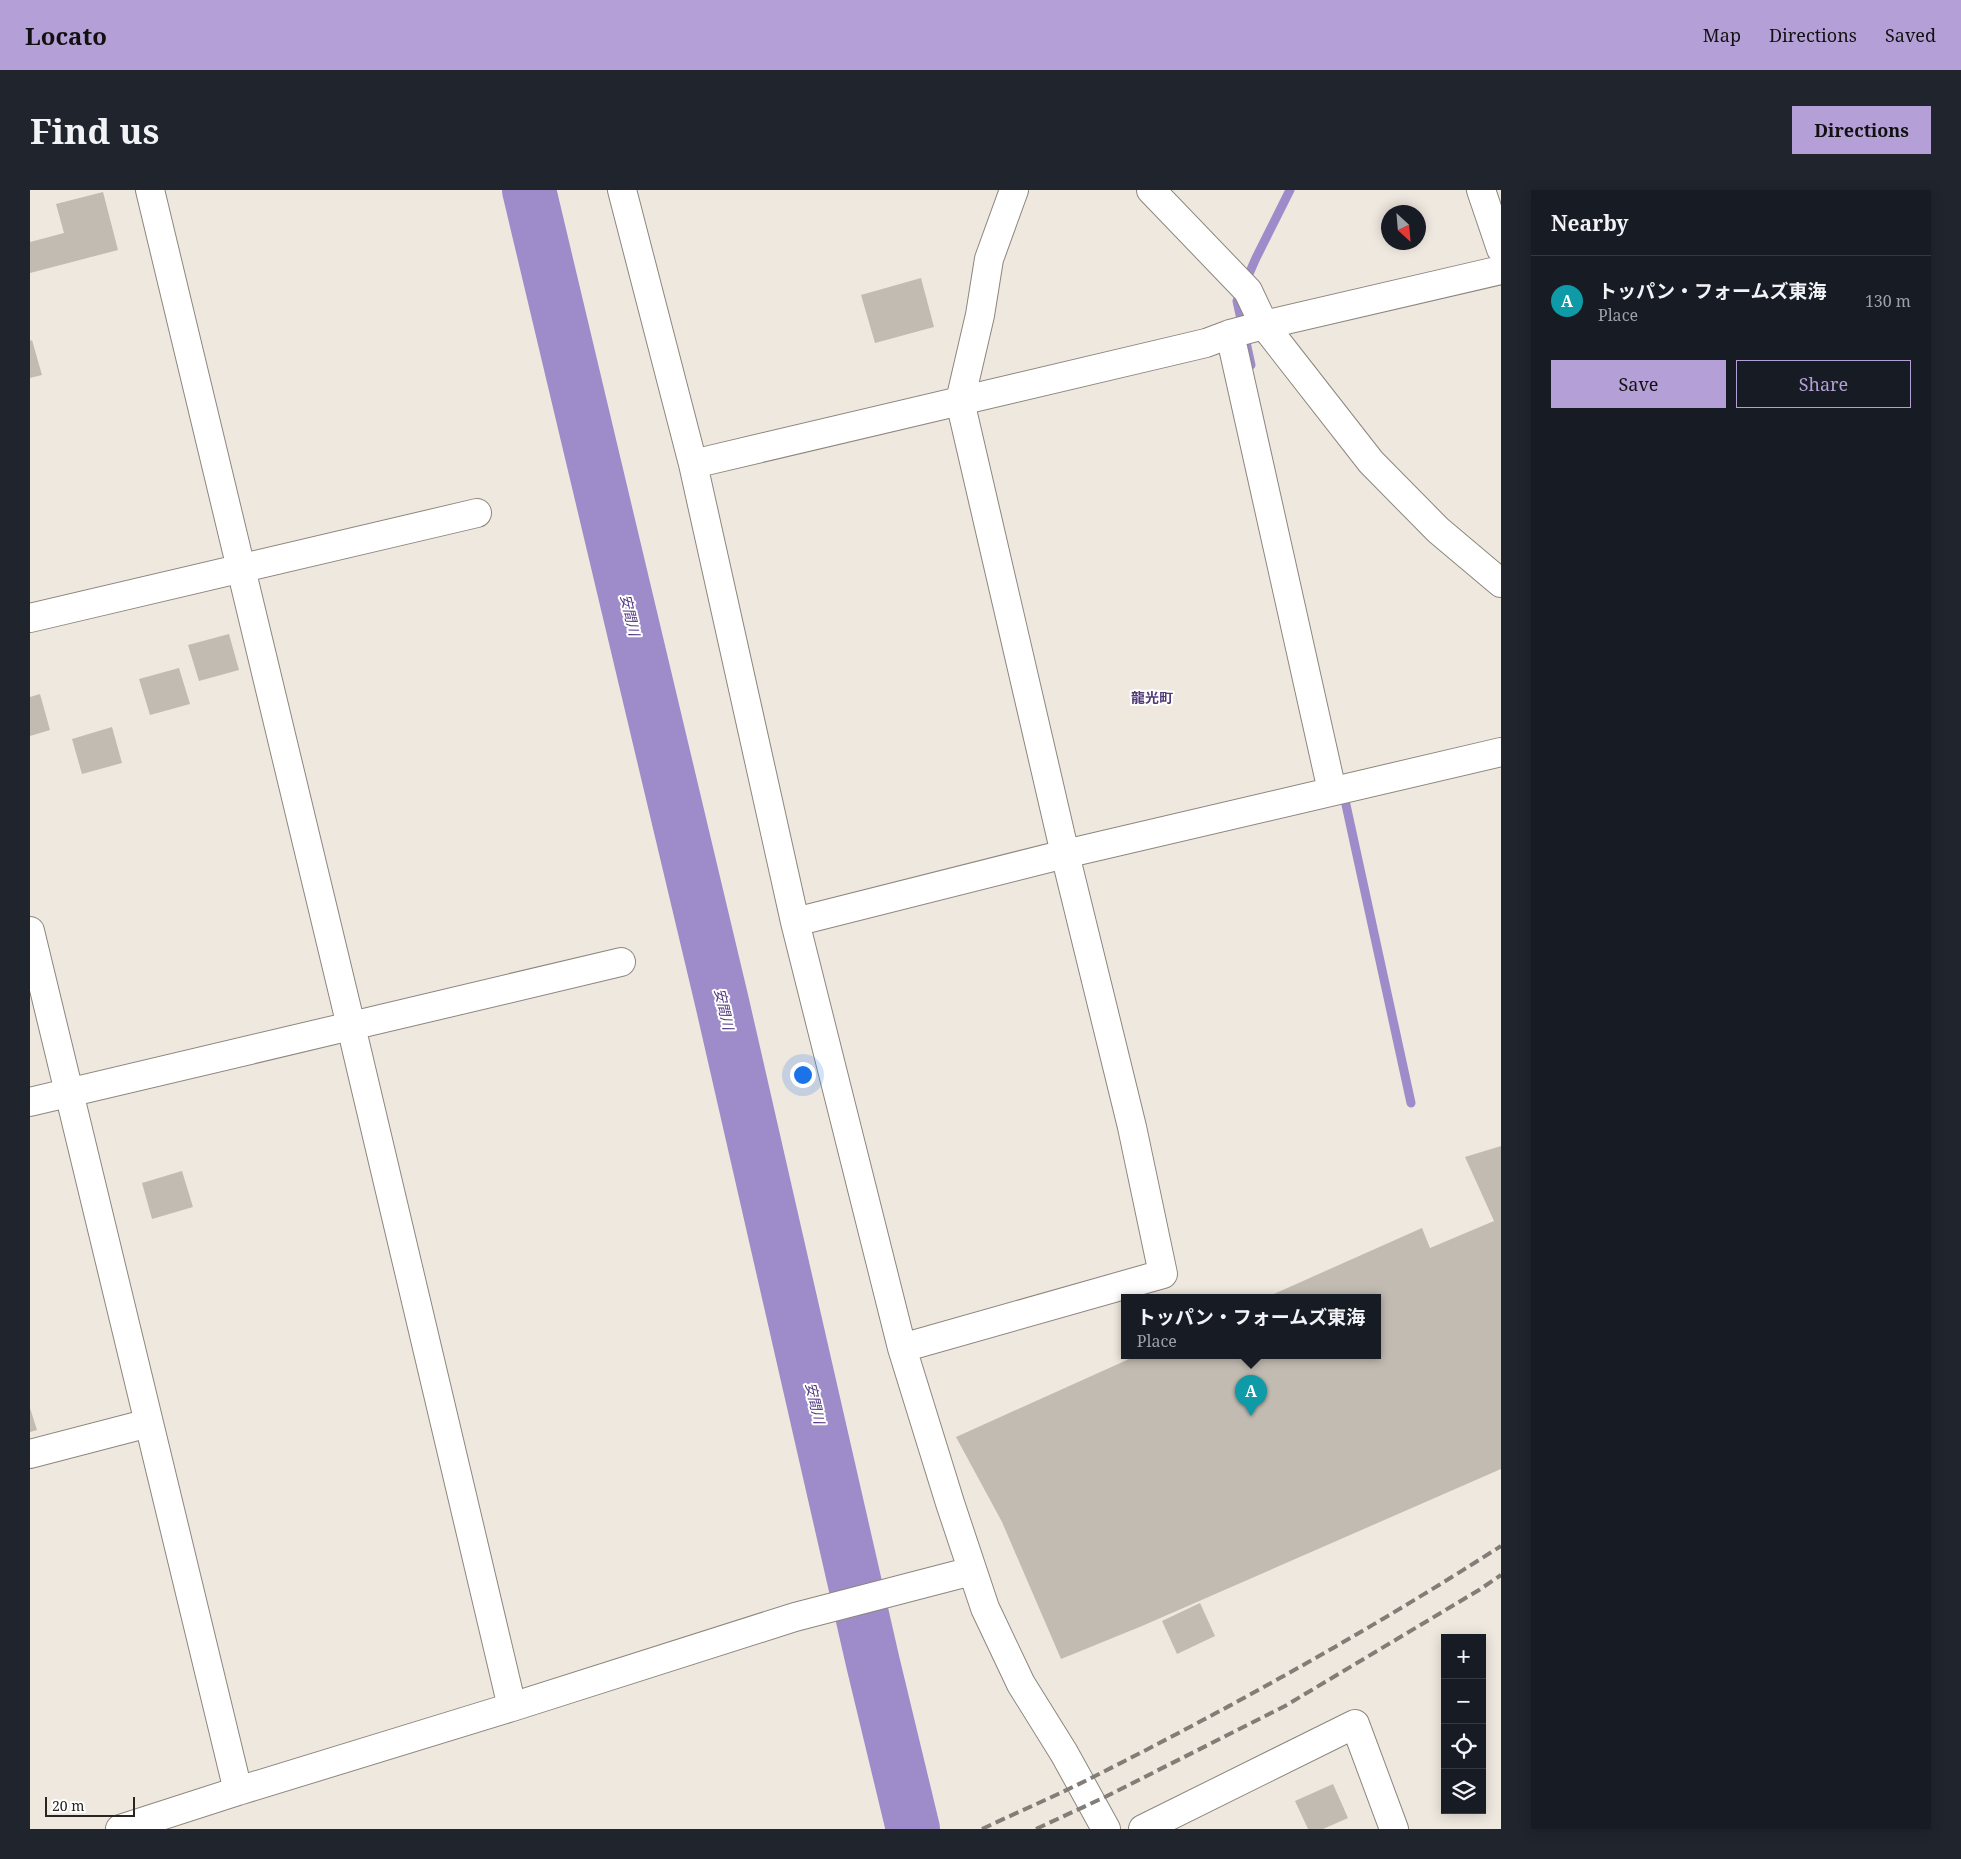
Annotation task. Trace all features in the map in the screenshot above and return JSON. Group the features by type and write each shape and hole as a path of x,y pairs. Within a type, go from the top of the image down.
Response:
{"street":[{"path":"150,190 512,1707"},
{"path":"622,190 693,464 795,922 902,1348 984,1608 1021,1684 1064,1753 1106,1829"},
{"path":"902,1348 1163,1274 1132,1127 1065,854 960,401 980,315 989,258 1014,190"},
{"path":"1151,190 1248,291 1264,326 1371,462 1438,530 1501,583"},
{"path":"1481,190 1501,249"},
{"path":"693,464 1206,343 1230,334 1501,270"},
{"path":"1230,334 1341,789"},
{"path":"30,618 477,513"},
{"path":"795,922 1065,854 1501,752"},
{"path":"30,931 238,1791"},
{"path":"30,1102 621,962"},
{"path":"30,1454 149,1423"},
{"path":"120,1829 795,1617 972,1571"},
{"path":"1143,1829 1356,1724 1394,1829"}],"building":[{"path":"103,192 118,250 30,273 30,242 64,233 56,204"},
{"path":"921,278 934,327 875,343 861,295"},
{"path":"32,340 42,375 30,378 30,341"},
{"path":"229,634 239,670 199,681 188,645"},
{"path":"179,668 190,704 150,715 139,679"},
{"path":"40,694 50,730 30,736 30,697"},
{"path":"112,727 122,763 82,774 72,739"},
{"path":"1501,1146 1501,1469 1142,1626 1061,1659 1002,1522 956,1437 1129,1359 1381,1359 1381,1294 1274,1294 1422,1228 1430,1248 1494,1221 1465,1157"},
{"path":"182,1171 193,1207 152,1219 142,1183"},
{"path":"30,1408 37,1430 30,1432"},
{"path":"1200,1603 1215,1636 1177,1654 1162,1621"},
{"path":"1333,1784 1348,1818 1323,1829 1308,1829 1295,1801"}],"waterway":[{"name":"安間川","path":"529,190 722,1002 873,1663 913,1829"},
{"path":"1251,365 1237,301 1290,190"},
{"path":"1343,791 1411,1103"}],"railway":[{"path":"982,1829 1081,1783 1250,1695 1402,1608 1501,1546"},
{"path":"1036,1829 1105,1797 1285,1706 1501,1575"}],"place":[{"name":"トッパン・フォームズ東海","path":"1251,1416"}],"district":[{"name":"龍光町","path":"1152,698"}]}
